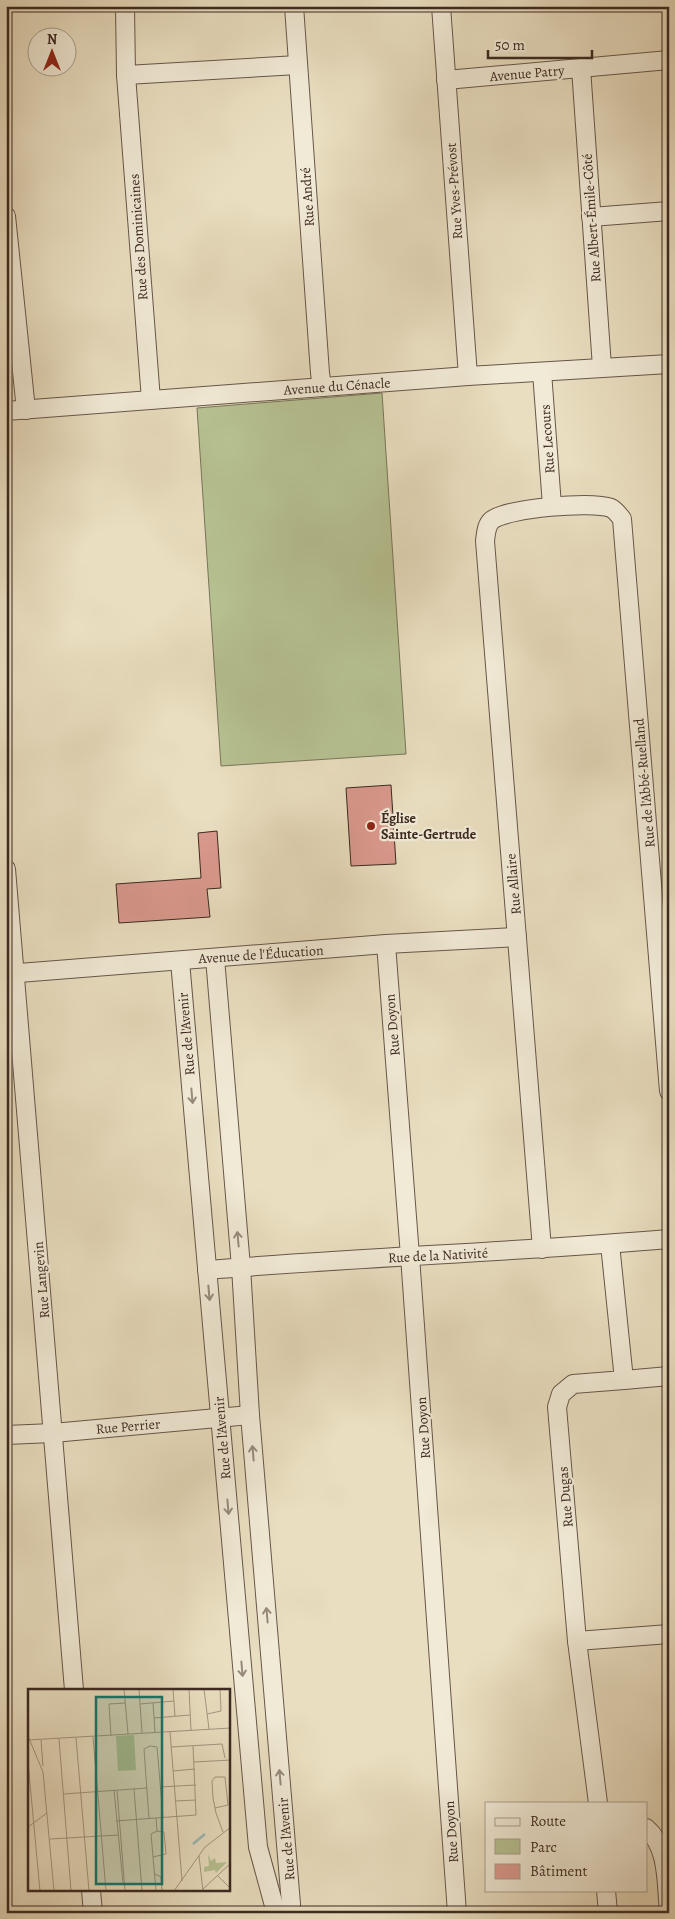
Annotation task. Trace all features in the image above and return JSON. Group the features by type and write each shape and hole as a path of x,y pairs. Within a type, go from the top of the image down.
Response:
{"street":[{"name":"Rue des Dominicaines","path":"125,6 126,75 150,400"},
{"name":"Rue André","path":"294,6 322,387"},
{"name":"Rue Yves-Prévost","path":"441,6 468,376"},
{"name":"Avenue Patry","path":"446,80 669,60"},
{"path":"126,75 298,65"},
{"name":"Rue Albert-Émile-Côté","path":"580,68 602,367"},
{"path":"591,217 669,211"},
{"path":"6,216 26,410"},
{"name":"Avenue du Cénacle","path":"6,411 468,376 669,364"},
{"name":"Rue Lecours","path":"542,372 552,506"},
{"name":"Rue de l'Abbé-Ruelland","path":"552,506 600,506 612,508 622,519 662,928 669,1091"},
{"name":"Rue Allaire","path":"542,1250 485,542 487,527 491,521 501,515 552,506"},
{"name":"Rue Langevin","path":"6,869 11,974 53,1433 74,1689"},
{"name":"Avenue de l'Éducation","path":"11,974 386,944 517,937"},
{"name":"Rue Doyon","path":"386,944 457,1913"},
{"name":"Rue de l'Avenir","path":"215,958 241,1268 250,1415 291,1904 290,1913"},
{"name":"Rue de l'Avenir","path":"180,960 258,1847 276,1913"},
{"name":"Rue de la Nativité","path":"207,1270 410,1256 542,1250 669,1239"},
{"path":"610,1244 624,1380"},
{"name":"Rue Dugas","path":"598,1802 577,1641 557,1407 561,1394 573,1384 669,1376"},
{"name":"Rue Perrier","path":"6,1435 53,1433 250,1415"},
{"path":"577,1641 669,1634"},
{"path":"648,1830 654,1834 663,1852 669,1912"},
{"path":"91,1892 93,1913"},
{"path":"606,1892 608,1913"}],"green space":[{"path":"382,393 406,754 221,766 197,408"}],"building":[{"name":"Église Sainte-Gertrude","path":"391,785 396,864 351,866 346,788"},
{"path":"217,831 221,888 207,889 210,917 119,923 116,884 201,878 198,833"}],"place":[{"name":"Église Sainte-Gertrude","path":"371,826"}]}
